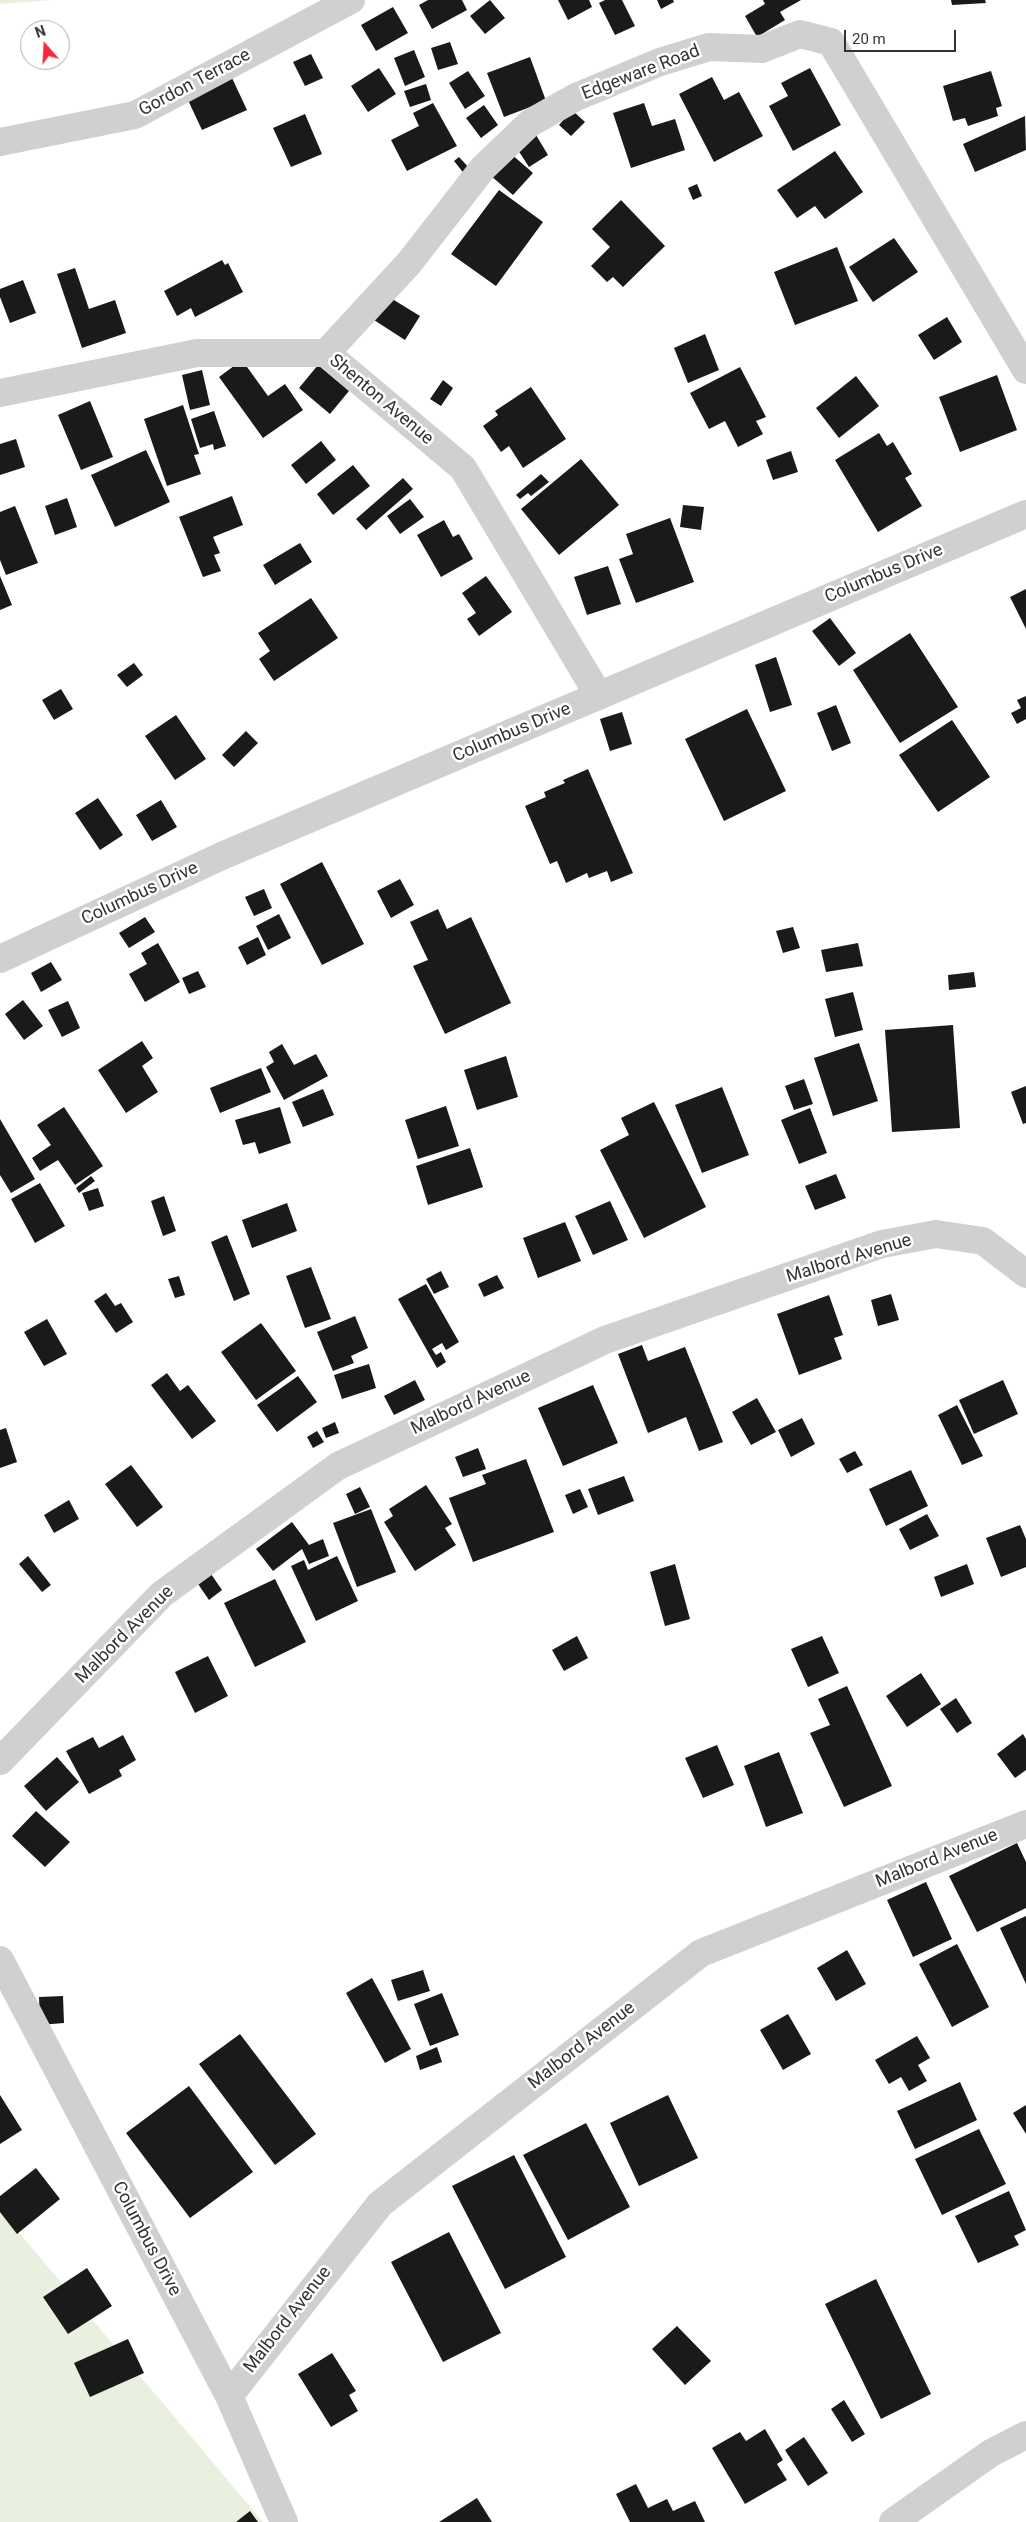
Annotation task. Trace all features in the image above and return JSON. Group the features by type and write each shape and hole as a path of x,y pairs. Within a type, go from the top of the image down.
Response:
{"street":[{"name":"Gordon Terrace","path":"0,142 135,115 351,0"},
{"name":"Edgeware Road","path":"326,353 409,264 483,168 530,123 576,98 660,62 709,47 762,49 800,34 831,42 1026,370"},
{"name":"Shenton Avenue","path":"0,393 197,352 326,353 463,468 600,696"},
{"name":"Columbus Drive","path":"0,959 224,855 1026,514"},
{"name":"Malbord Avenue","path":"0,1761 162,1594 338,1466 605,1340 882,1244 936,1234 983,1241 1026,1274"},
{"name":"Malbord Avenue","path":"229,2396 380,2204 700,1953 1026,1824"},
{"name":"Columbus Drive","path":"0,1960 229,2396 284,2522"},
{"path":"893,2522 991,2453 1026,2436"}],"green space":[{"path":"0,0 52,0 0,4"},
{"path":"0,2210 263,2522 0,2522"}],"building":[{"path":"428,0 462,0 467,10 432,29 419,5"},
{"path":"490,0 505,18 485,34 470,16"},
{"path":"558,0 589,0 592,7 568,20"},
{"path":"605,0 622,0 635,26 615,35 599,3"},
{"path":"657,0 673,0 674,2 661,9"},
{"path":"763,0 801,0 780,12 785,20 757,37 745,16 765,4"},
{"path":"951,0 985,0 986,3 952,5"},
{"path":"393,7 408,33 376,51 361,25"},
{"path":"450,42 458,64 438,70 431,48"},
{"path":"414,50 425,77 405,86 394,58"},
{"path":"311,54 323,78 305,86 293,62"},
{"path":"530,57 546,101 504,117 487,73"},
{"path":"379,68 396,94 368,112 351,86"},
{"path":"810,68 841,125 793,151 769,106 788,96 781,83"},
{"path":"468,71 485,96 465,109 449,83"},
{"path":"991,71 1002,106 996,108 998,116 968,126 965,118 953,121 943,86"},
{"path":"712,77 724,100 739,92 763,136 714,162 679,94"},
{"path":"232,78 247,110 202,130 187,98"},
{"path":"426,84 431,100 410,107 404,91"},
{"path":"433,103 457,146 407,171 391,140 419,126 413,113"},
{"path":"644,103 652,126 675,119 685,150 631,168 613,113"},
{"path":"484,105 498,125 481,138 466,118"},
{"path":"572,110 585,122 571,136 559,125"},
{"path":"305,114 322,154 291,167 273,128"},
{"path":"1025,116 1026,150 975,172 963,144"},
{"path":"536,135 548,155 529,167 516,147"},
{"path":"835,151 863,192 825,219 815,206 797,218 777,190"},
{"path":"510,153 533,173 513,195 490,175"},
{"path":"459,157 472,171 466,176 454,161"},
{"path":"697,184 702,196 693,200 688,188"},
{"path":"499,190 543,222 496,286 451,254"},
{"path":"621,200 665,246 623,287 613,277 607,282 591,266 610,247 592,229"},
{"path":"894,238 918,272 873,302 849,267"},
{"path":"837,247 858,301 795,325 774,272"},
{"path":"222,260 225,265 228,263 243,292 195,317 191,308 177,316 164,291"},
{"path":"75,268 89,309 115,300 126,333 82,348 57,274"},
{"path":"23,280 36,313 10,323 0,297 0,289"},
{"path":"389,297 420,316 405,340 374,320"},
{"path":"947,317 962,342 934,360 918,335"},
{"path":"705,334 719,370 688,383 674,348"},
{"path":"242,360 268,396 285,384 303,410 263,438 219,377"},
{"path":"318,365 349,391 330,414 299,388"},
{"path":"740,367 766,417 756,421 763,434 738,447 725,421 709,429 690,393"},
{"path":"202,370 210,405 190,410 182,375"},
{"path":"997,375 1017,430 960,452 939,397"},
{"path":"856,376 879,406 839,438 816,408"},
{"path":"443,380 453,388 441,406 430,399"},
{"path":"531,387 566,439 523,468 509,446 501,452 483,426 498,415 495,411"},
{"path":"90,401 113,457 81,470 58,415"},
{"path":"183,405 199,454 194,455 201,474 167,486 144,419"},
{"path":"214,411 226,446 214,450 213,444 200,448 191,419"},
{"path":"879,433 887,446 893,442 912,474 905,478 922,506 878,532 835,460"},
{"path":"16,439 25,467 0,475 0,444"},
{"path":"321,441 336,460 306,484 291,465"},
{"path":"146,450 170,502 115,527 91,475"},
{"path":"791,451 798,472 773,480 766,460"},
{"path":"581,459 619,505 559,555 521,509"},
{"path":"353,465 370,486 333,515 317,494"},
{"path":"541,474 549,482 531,496 528,493 520,499 516,495"},
{"path":"403,478 413,489 366,530 356,519"},
{"path":"232,496 243,525 213,537 220,553 214,555 221,571 203,577 179,517"},
{"path":"67,498 77,527 55,535 45,506"},
{"path":"410,499 424,517 400,534 387,516"},
{"path":"683,505 704,507 701,530 680,527"},
{"path":"15,506 38,563 6,575 0,560 0,512"},
{"path":"670,518 694,582 636,603 619,559 633,554 626,534"},
{"path":"444,520 453,537 459,534 473,559 441,577 417,535"},
{"path":"300,543 312,562 275,585 263,565"},
{"path":"608,566 621,604 587,615 574,577"},
{"path":"0,576 12,605 0,610"},
{"path":"486,576 512,612 479,636 467,619 476,613 462,593"},
{"path":"1026,589 1026,629 1010,597"},
{"path":"311,598 338,638 274,681 259,659 270,651 258,633"},
{"path":"830,618 856,653 839,666 812,631"},
{"path":"910,633 958,707 900,743 853,670"},
{"path":"776,657 792,705 770,712 755,665"},
{"path":"134,663 143,675 127,687 117,675"},
{"path":"61,689 73,709 54,720 42,700"},
{"path":"1026,696 1026,719 1017,724 1011,713 1021,708 1017,700"},
{"path":"836,705 851,743 832,751 817,713"},
{"path":"747,709 786,791 724,821 685,739"},
{"path":"622,712 632,744 610,751 600,719"},
{"path":"176,715 206,759 175,780 145,736"},
{"path":"952,720 990,777 938,812 899,755"},
{"path":"246,731 258,743 234,767 222,755"},
{"path":"588,769 633,873 611,882 607,871 589,878 587,873 566,883 557,861 550,864 525,806 546,797 544,792 565,783 563,780"},
{"path":"98,798 123,835 100,850 75,813"},
{"path":"161,800 177,827 152,841 136,815"},
{"path":"322,862 364,944 322,965 280,884"},
{"path":"400,879 414,905 391,918 377,891"},
{"path":"264,889 272,908 254,916 245,897"},
{"path":"438,909 447,929 471,917 511,1003 445,1034 413,966 428,960 410,922"},
{"path":"279,914 291,938 268,950 256,926"},
{"path":"145,917 155,932 129,948 119,933"},
{"path":"793,927 800,948 783,953 776,931"},
{"path":"258,937 266,955 247,965 238,947"},
{"path":"158,943 180,982 145,1002 129,974 147,964 141,953"},
{"path":"858,943 863,966 826,972 821,950"},
{"path":"51,962 62,980 41,992 31,973"},
{"path":"198,971 206,987 189,994 182,978"},
{"path":"974,972 976,987 949,990 948,975"},
{"path":"853,992 863,1030 835,1037 825,999"},
{"path":"23,1000 43,1026 24,1040 5,1014"},
{"path":"68,1001 80,1028 62,1037 48,1010"},
{"path":"953,1025 960,1128 892,1132 885,1030"},
{"path":"142,1041 153,1058 142,1066 158,1092 126,1113 98,1070"},
{"path":"859,1043 878,1101 833,1116 814,1058"},
{"path":"282,1044 294,1065 316,1054 328,1076 284,1100 266,1067 274,1062 269,1052"},
{"path":"506,1056 518,1097 477,1110 464,1070"},
{"path":"261,1068 271,1092 220,1113 210,1088"},
{"path":"804,1079 813,1104 794,1110 785,1086"},
{"path":"1026,1086 1026,1123 1023,1124 1011,1092"},
{"path":"722,1087 749,1155 702,1173 675,1105"},
{"path":"323,1089 334,1115 303,1127 292,1102"},
{"path":"654,1102 706,1207 644,1238 600,1150 629,1135 621,1118"},
{"path":"446,1106 459,1146 418,1159 405,1120"},
{"path":"64,1107 103,1166 75,1185 58,1160 40,1171 32,1158 51,1145 37,1125"},
{"path":"280,1107 291,1143 259,1154 255,1142 243,1145 235,1120"},
{"path":"810,1108 827,1153 799,1164 781,1120"},
{"path":"0,1119 35,1179 11,1193 0,1175"},
{"path":"470,1148 483,1187 428,1205 416,1166"},
{"path":"836,1174 846,1198 815,1210 805,1186"},
{"path":"91,1176 95,1181 79,1193 76,1188"},
{"path":"40,1183 65,1226 35,1243 11,1199"},
{"path":"98,1188 104,1206 89,1211 82,1193"},
{"path":"164,1196 176,1231 163,1236 151,1201"},
{"path":"610,1201 628,1240 593,1255 575,1216"},
{"path":"287,1203 297,1231 252,1248 242,1220"},
{"path":"565,1222 581,1261 538,1278 523,1238"},
{"path":"227,1235 250,1294 234,1301 211,1242"},
{"path":"311,1267 331,1319 305,1328 286,1276"},
{"path":"441,1271 449,1287 434,1294 426,1279"},
{"path":"497,1275 504,1288 484,1297 478,1284"},
{"path":"179,1276 185,1295 175,1298 168,1279"},
{"path":"426,1284 459,1342 446,1350 442,1343 432,1349 436,1355 441,1352 446,1362 437,1368 398,1299"},
{"path":"106,1293 115,1306 121,1303 133,1322 116,1333 94,1301"},
{"path":"891,1294 899,1320 878,1326 871,1300"},
{"path":"829,1295 843,1335 834,1338 842,1359 799,1375 777,1314"},
{"path":"355,1316 368,1348 351,1356 354,1363 333,1371 317,1332"},
{"path":"47,1319 67,1354 44,1366 24,1332"},
{"path":"261,1323 296,1371 256,1400 221,1352"},
{"path":"642,1345 648,1361 685,1347 723,1442 699,1451 686,1417 648,1433 618,1354"},
{"path":"369,1364 376,1388 342,1399 334,1375"},
{"path":"167,1373 180,1391 188,1385 216,1421 192,1439 151,1385"},
{"path":"298,1376 317,1402 277,1432 257,1405"},
{"path":"415,1380 425,1400 394,1415 384,1396"},
{"path":"1003,1380 1018,1414 974,1434 959,1400"},
{"path":"593,1385 618,1443 563,1466 538,1408"},
{"path":"757,1398 776,1432 751,1445 732,1412"},
{"path":"957,1405 983,1456 962,1465 938,1415"},
{"path":"802,1418 815,1444 791,1457 778,1430"},
{"path":"335,1422 339,1433 326,1438 322,1428"},
{"path":"6,1428 17,1462 0,1468 0,1430"},
{"path":"317,1431 324,1442 313,1448 307,1437"},
{"path":"478,1448 486,1469 463,1477 455,1457"},
{"path":"855,1451 863,1465 847,1473 839,1459"},
{"path":"526,1459 554,1532 473,1562 449,1498 486,1484 482,1475"},
{"path":"131,1465 163,1507 137,1527 105,1484"},
{"path":"911,1470 928,1506 886,1526 869,1489"},
{"path":"624,1476 634,1501 598,1515 588,1489"},
{"path":"426,1485 452,1524 445,1528 456,1545 415,1571 384,1522 393,1516 389,1509"},
{"path":"360,1487 370,1507 355,1514 346,1494"},
{"path":"580,1489 588,1507 573,1514 565,1495"},
{"path":"69,1500 79,1519 54,1533 44,1515"},
{"path":"371,1509 396,1572 357,1587 333,1523"},
{"path":"927,1514 939,1536 910,1550 899,1529"},
{"path":"292,1522 309,1545 323,1539 329,1556 309,1564 302,1549 273,1571 256,1549"},
{"path":"1020,1525 1026,1539 1026,1567 1001,1577 986,1538"},
{"path":"28,1556 51,1585 42,1592 19,1564"},
{"path":"337,1556 358,1601 316,1621 291,1566 304,1560 308,1570"},
{"path":"675,1564 690,1619 665,1626 650,1572"},
{"path":"967,1564 974,1584 941,1597 934,1577"},
{"path":"211,1574 222,1590 209,1600 198,1584"},
{"path":"275,1579 306,1642 255,1667 224,1603"},
{"path":"577,1636 588,1658 564,1671 552,1650"},
{"path":"822,1636 839,1673 808,1687 791,1649"},
{"path":"208,1656 228,1696 195,1713 175,1672"},
{"path":"921,1673 941,1704 907,1727 886,1696"},
{"path":"847,1686 892,1786 844,1807 810,1733 830,1725 818,1699"},
{"path":"956,1698 972,1723 957,1733 940,1709"},
{"path":"1023,1734 1026,1739 1026,1770 1015,1778 997,1754"},
{"path":"123,1735 136,1760 119,1770 122,1776 89,1794 66,1751 93,1737 99,1748"},
{"path":"717,1745 734,1785 703,1798 685,1758"},
{"path":"779,1752 803,1813 766,1827 744,1766"},
{"path":"57,1757 79,1782 46,1811 24,1786"},
{"path":"36,1811 70,1842 45,1867 12,1836"},
{"path":"1017,1843 1026,1862 1026,1908 977,1932 949,1876"},
{"path":"926,1882 952,1939 913,1957 887,1900"},
{"path":"1026,1916 1026,1984 1000,1928"},
{"path":"957,1944 989,2007 952,2027 919,1964"},
{"path":"847,1950 866,1984 836,2001 817,1968"},
{"path":"423,1970 430,1991 398,2001 391,1980"},
{"path":"372,1978 411,2049 385,2063 346,1993"},
{"path":"442,1993 459,2035 430,2046 414,2004"},
{"path":"63,1996 64,2023 40,2025 39,1997"},
{"path":"788,2014 811,2054 783,2070 760,2030"},
{"path":"240,2034 316,2134 275,2165 199,2064"},
{"path":"917,2036 930,2058 918,2065 927,2081 909,2091 901,2077 889,2084 875,2060"},
{"path":"437,2047 442,2062 420,2070 416,2056"},
{"path":"960,2082 977,2120 915,2149 897,2111"},
{"path":"189,2086 253,2172 190,2218 126,2133"},
{"path":"0,2095 22,2130 0,2144"},
{"path":"668,2095 698,2158 639,2186 610,2123"},
{"path":"1026,2105 1026,2134 1013,2113"},
{"path":"586,2123 630,2207 568,2240 523,2155"},
{"path":"979,2129 1006,2184 942,2215 915,2159"},
{"path":"514,2155 566,2257 505,2289 452,2186"},
{"path":"36,2168 60,2199 17,2234 0,2212 0,2196"},
{"path":"1009,2191 1026,2230 1014,2236 1019,2245 978,2263 955,2216"},
{"path":"449,2232 501,2333 443,2362 391,2262"},
{"path":"87,2268 112,2306 68,2334 43,2297"},
{"path":"876,2279 931,2394 881,2419 825,2304"},
{"path":"677,2326 711,2361 685,2385 652,2349"},
{"path":"128,2339 144,2373 90,2397 74,2363"},
{"path":"332,2353 356,2391 349,2395 358,2411 331,2427 298,2374"},
{"path":"844,2400 865,2434 852,2442 831,2409"},
{"path":"765,2429 783,2460 777,2464 787,2480 745,2504 712,2448 740,2432 746,2441"},
{"path":"804,2437 828,2473 808,2486 785,2450"},
{"path":"636,2484 648,2508 667,2499 673,2511 695,2501 705,2522 630,2522 616,2494"},
{"path":"477,2498 492,2522 439,2522"},
{"path":"250,2511 258,2522 236,2522"}]}
